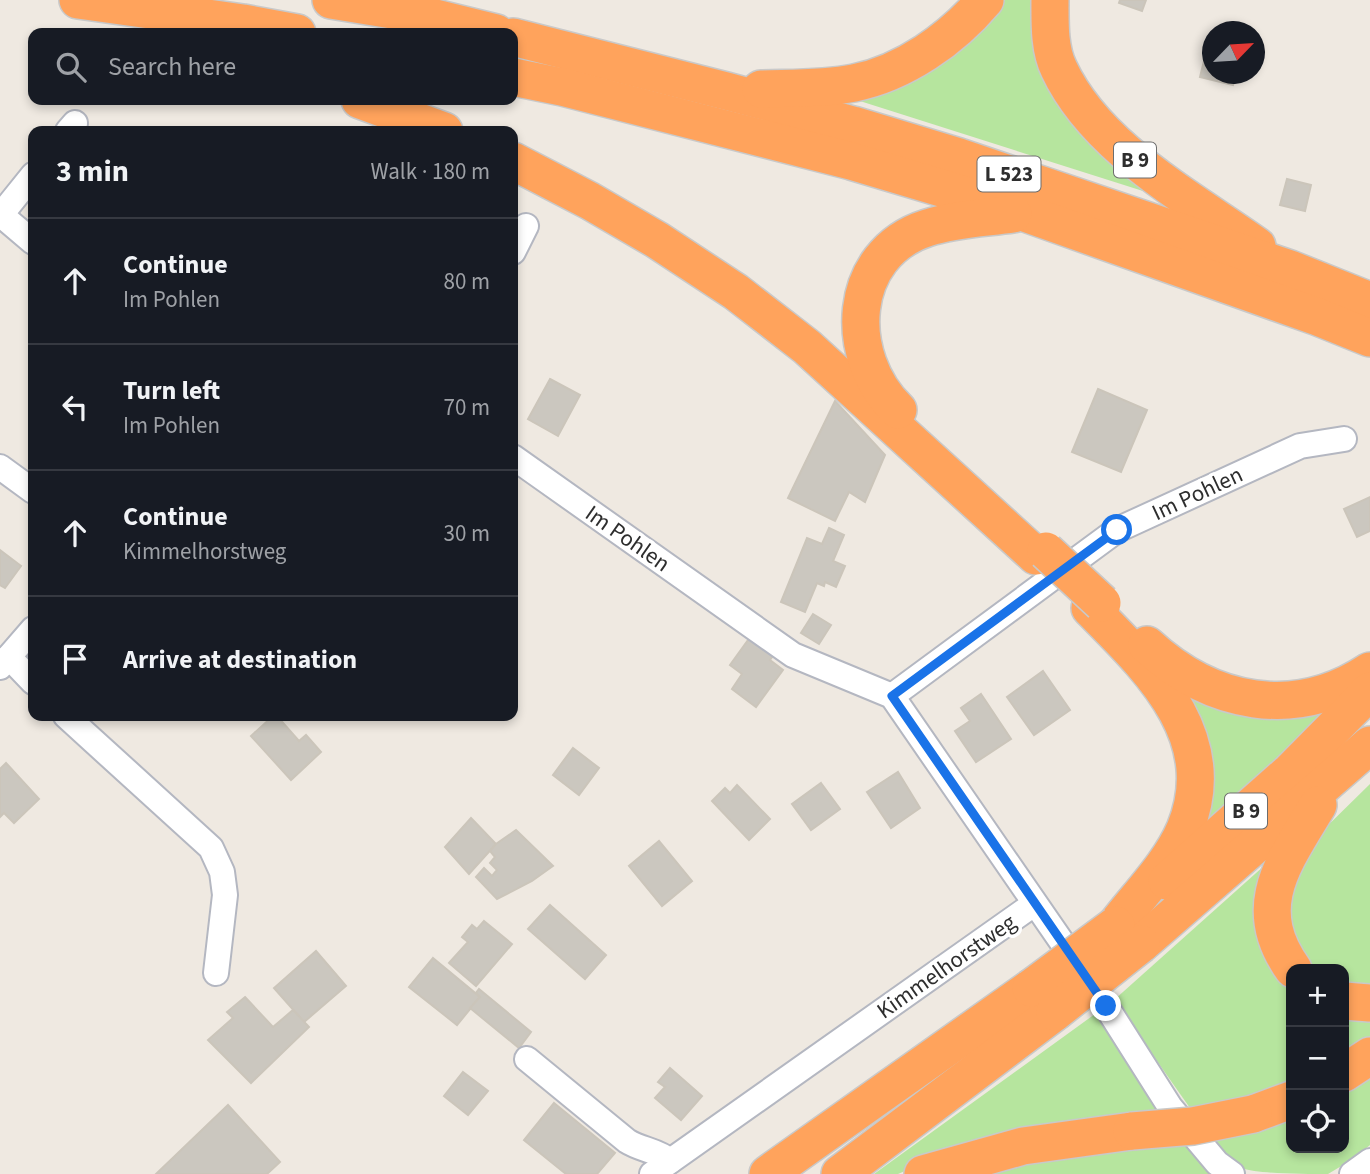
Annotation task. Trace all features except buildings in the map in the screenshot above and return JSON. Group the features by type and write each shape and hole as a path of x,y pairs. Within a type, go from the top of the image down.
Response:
{"highway":[{"path":"64,0 142,28"},
{"path":"78,0 270,28"},
{"path":"331,0 423,15 476,28"},
{"path":"726,90 804,88 855,83 921,57 985,0"},
{"name":"B 9","path":"1050,0 1050,26 1058,67 1085,113 1132,158 1290,269 1370,301"},
{"name":"L 523","path":"518,38 853,125 959,157 1290,269"},
{"name":"L 523","path":"518,78 838,158 1025,213 1370,338"},
{"path":"374,105 430,126"},
{"path":"518,164 635,227 736,292 807,347 1041,554"},
{"path":"1025,213 926,228 897,244 881,258 866,287 859,321 867,365 888,401 1096,606 1166,662 1192,678 1246,698 1302,700 1338,688 1370,671"},
{"path":"1096,606 1167,692 1188,736 1195,775 1191,809 1184,831 1128,935"},
{"name":"B 9","path":"1128,935 1370,691"},
{"path":"840,1174 1043,1000 1334,777 1370,745"},
{"path":"1290,964 1276,935 1271,900 1286,858 1334,777"},
{"path":"768,1174 1043,1000"},
{"path":"1349,1001 1370,1003"},
{"path":"1349,1070 1370,1056"},
{"path":"923,1174 1023,1146 1132,1131 1194,1126 1253,1114 1286,1102"}],"street":[{"path":"28,181 1,216 28,238"},
{"path":"518,242 526,226"},
{"name":"Im Pohlen","path":"518,461 793,655 892,696 1117,530 1300,446 1344,439"},
{"path":"0,467 28,487"},
{"path":"28,635 5,662 28,678"},
{"path":"892,696 1034,904"},
{"path":"71,721 211,848 222,872 225,895 216,973"},
{"name":"Kimmelhorstweg","path":"661,1167 1034,904 1106,1006 1170,1107 1217,1163 1232,1174"},
{"path":"527,1059 634,1146 662,1154 661,1167"},
{"path":"1352,1174 1370,1161"}],"green space":[{"path":"1005,0 1038,0 1041,46 1165,198 841,95 998,8"},
{"path":"1194,696 1318,709 1322,719 1211,817 1207,812 1191,699"},
{"path":"1370,784 1370,994 1349,992 1349,964 1305,964 1283,917 1312,841"},
{"path":"1275,856 1288,964 1286,964 1286,1084 1253,1096 1190,1108 1114,1000"},
{"path":"1349,1011 1370,1012 1370,1036 1349,1052"},
{"path":"1095,1014 1162,1111 930,1160 898,1174 874,1174"},
{"path":"1370,1070 1370,1145 1328,1174 1270,1173 1240,1168 1227,1158 1209,1137 1286,1114 1286,1153 1349,1153 1349,1084"},
{"path":"1183,1141 1212,1174 963,1174 1010,1161"}],"route":[{"path":"1106,1006 892,696 1117,530"}]}
